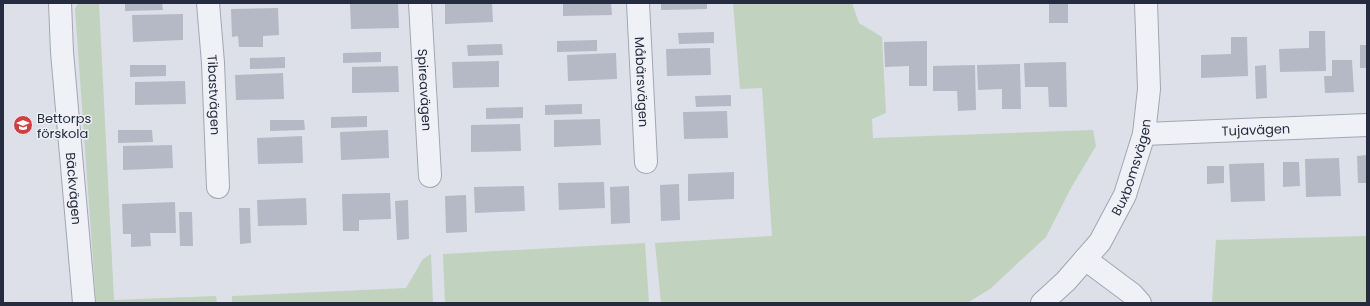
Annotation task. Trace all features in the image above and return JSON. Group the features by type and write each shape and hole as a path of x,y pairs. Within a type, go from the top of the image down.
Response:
{"street":[{"name":"Bäckvägen","path":"60,3 62,52 84,303"},
{"name":"Tibastvägen","path":"208,3 213,63 218,187"},
{"name":"Spireavägen","path":"420,3 430,176"},
{"name":"Måbärsvägen","path":"638,3 646,162"},
{"name":"Buxbomsvägen","path":"1042,303 1066,281 1100,242 1125,195 1144,134 1149,89 1146,3"},
{"name":"Tujavägen","path":"1144,134 1367,125"},
{"path":"1085,259 1132,294 1140,303"}],"green space":[{"path":"78,3 99,3 114,300 216,296 217,303 96,303 75,9"},
{"path":"733,3 852,3 859,23 882,37 886,113 872,119 873,138 1093,130 1096,146 1071,188 1046,237 990,289 967,303 661,303 655,243 772,236 762,88 740,89"},
{"path":"1367,236 1367,303 1212,303 1216,240"},
{"path":"645,243 649,303 445,303 443,254"},
{"path":"431,254 433,303 232,303 232,296 406,288 423,259"}],"building":[{"path":"125,3 162,3 163,10 125,11"},
{"path":"398,3 399,28 351,29 350,4"},
{"path":"445,3 492,3 493,22 445,24"},
{"path":"563,3 611,3 612,15 563,16"},
{"path":"661,3 707,3 707,9 661,10"},
{"path":"1049,3 1068,3 1068,23 1049,23"},
{"path":"278,8 279,35 263,36 263,47 239,47 238,36 232,37 231,9"},
{"path":"183,14 183,40 133,42 132,15"},
{"path":"1309,31 1325,31 1326,71 1280,72 1279,49 1309,48"},
{"path":"714,32 714,43 679,44 678,33"},
{"path":"1231,37 1247,37 1248,76 1201,78 1201,55 1231,54"},
{"path":"597,40 597,51 557,52 557,41"},
{"path":"927,41 927,86 909,86 909,66 885,67 884,42"},
{"path":"502,44 503,55 468,56 467,45"},
{"path":"1360,45 1367,45 1367,68 1360,68"},
{"path":"710,48 711,75 667,76 666,49"},
{"path":"381,52 381,62 343,63 343,53"},
{"path":"616,53 617,79 568,81 567,55"},
{"path":"285,57 285,68 250,69 250,58"},
{"path":"1332,60 1352,60 1354,92 1325,93 1324,76 1332,76"},
{"path":"499,61 499,87 453,88 452,62"},
{"path":"1066,62 1067,107 1049,107 1048,87 1025,87 1024,63"},
{"path":"1020,64 1021,109 1002,109 1002,89 978,90 977,65"},
{"path":"130,65 166,65 166,76 130,77"},
{"path":"975,65 976,110 958,111 957,91 933,91 933,66"},
{"path":"1266,65 1267,98 1256,99 1255,66"},
{"path":"398,66 399,92 352,93 352,67"},
{"path":"283,73 284,99 236,100 235,75"},
{"path":"185,81 186,104 135,105 135,82"},
{"path":"731,95 731,106 696,107 695,96"},
{"path":"582,104 582,114 545,115 545,105"},
{"path":"523,107 523,118 486,119 486,108"},
{"path":"727,111 728,138 684,139 683,112"},
{"path":"367,116 367,127 331,128 331,117"},
{"path":"600,119 601,145 554,147 554,120"},
{"path":"270,120 304,120 305,130 270,131"},
{"path":"520,124 521,151 471,152 471,125"},
{"path":"118,130 152,130 153,142 118,143"},
{"path":"388,130 389,158 341,160 340,132"},
{"path":"302,136 303,163 258,164 257,138"},
{"path":"172,145 173,168 123,170 123,146"},
{"path":"1367,155 1367,183 1358,183 1357,156"},
{"path":"1339,158 1341,196 1306,197 1305,159"},
{"path":"1283,162 1299,162 1300,186 1283,187"},
{"path":"1264,163 1265,201 1231,202 1229,164"},
{"path":"1207,166 1224,166 1224,183 1207,184"},
{"path":"734,172 734,199 688,201 688,174"},
{"path":"604,182 605,208 559,210 558,183"},
{"path":"679,184 680,220 661,221 660,185"},
{"path":"524,186 525,211 475,213 474,187"},
{"path":"629,186 630,223 611,224 610,187"},
{"path":"390,193 391,219 359,220 359,231 343,231 342,194"},
{"path":"466,195 467,232 446,233 445,196"},
{"path":"306,198 307,225 258,226 257,200"},
{"path":"408,200 409,239 397,240 395,201"},
{"path":"175,202 176,233 150,233 151,246 131,247 131,234 123,234 122,204"},
{"path":"239,208 250,208 251,243 240,244"},
{"path":"179,212 192,212 193,246 180,246"}],"place":[{"name":"Bettorps förskola","path":"23,125"}]}
